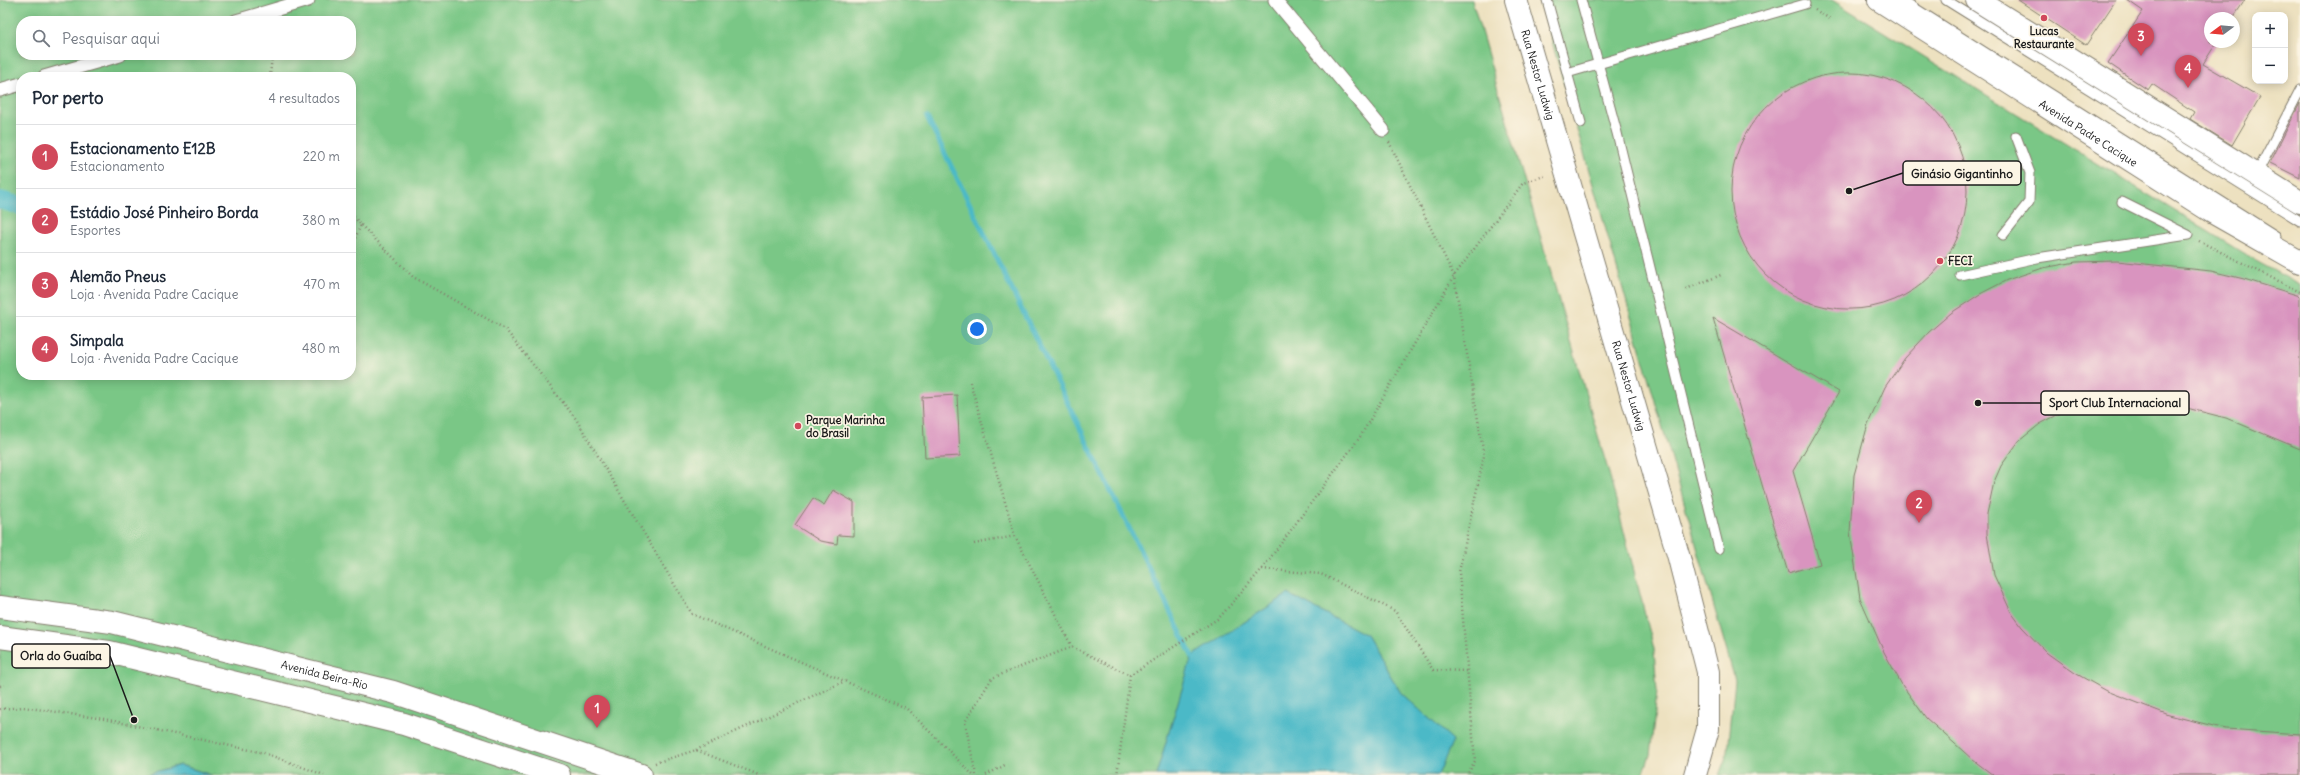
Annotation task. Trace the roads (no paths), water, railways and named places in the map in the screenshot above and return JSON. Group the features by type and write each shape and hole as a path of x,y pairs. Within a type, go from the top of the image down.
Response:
{"main road":[{"name":"Rua Nestor Ludwig","path":"1516,0 1679,558 1708,672 1708,729 1695,775"},
{"name":"Avenida Padre Cacique","path":"1879,0 2212,212 2300,262"},
{"path":"1977,0 2300,202"},
{"name":"Avenida Beira-Rio","path":"0,607 112,622 393,692 639,774"},
{"path":"0,637 109,652 404,724 559,775"}],"street":[{"path":"253,16 308,0"},
{"path":"1275,0 1383,130"},
{"path":"61,72 103,60"},
{"path":"0,90 16,85"}],"lane":[{"path":"1547,0 1581,123"},
{"path":"1581,0 1599,64 1719,549"},
{"path":"1902,0 2300,251"},
{"path":"1946,0 2300,221"},
{"path":"1567,73 1644,52 1805,4"},
{"path":"2256,175 2300,90"},
{"path":"2003,235 2029,202 2030,173 2016,136"},
{"path":"1960,275 2037,258 2188,235 2122,202"}],"water":[{"path":"1288,594 1366,635 1401,693 1453,740 1438,775 1156,775 1192,656"},
{"path":"180,765 211,775 144,775"}],"waterway":[{"path":"927,117 1192,656"},
{"path":"0,200 16,205"}],"place":[{"name":"Lucas Restaurante","path":"2044,18"},
{"name":"Alemão Pneus","path":"2141,56"},
{"name":"Simpala","path":"2188,88"},
{"name":"Ginásio Gigantinho","path":"1849,191"},
{"name":"FECI","path":"1940,261"},
{"name":"Sport Club Internacional","path":"1978,403"},
{"name":"Parque Marinha do Brasil","path":"798,426"},
{"name":"Estádio José Pinheiro Borda","path":"1919,523"},
{"name":"Orla do Guaíba","path":"134,720"},
{"name":"Estacionamento E12B","path":"597,728"}]}
